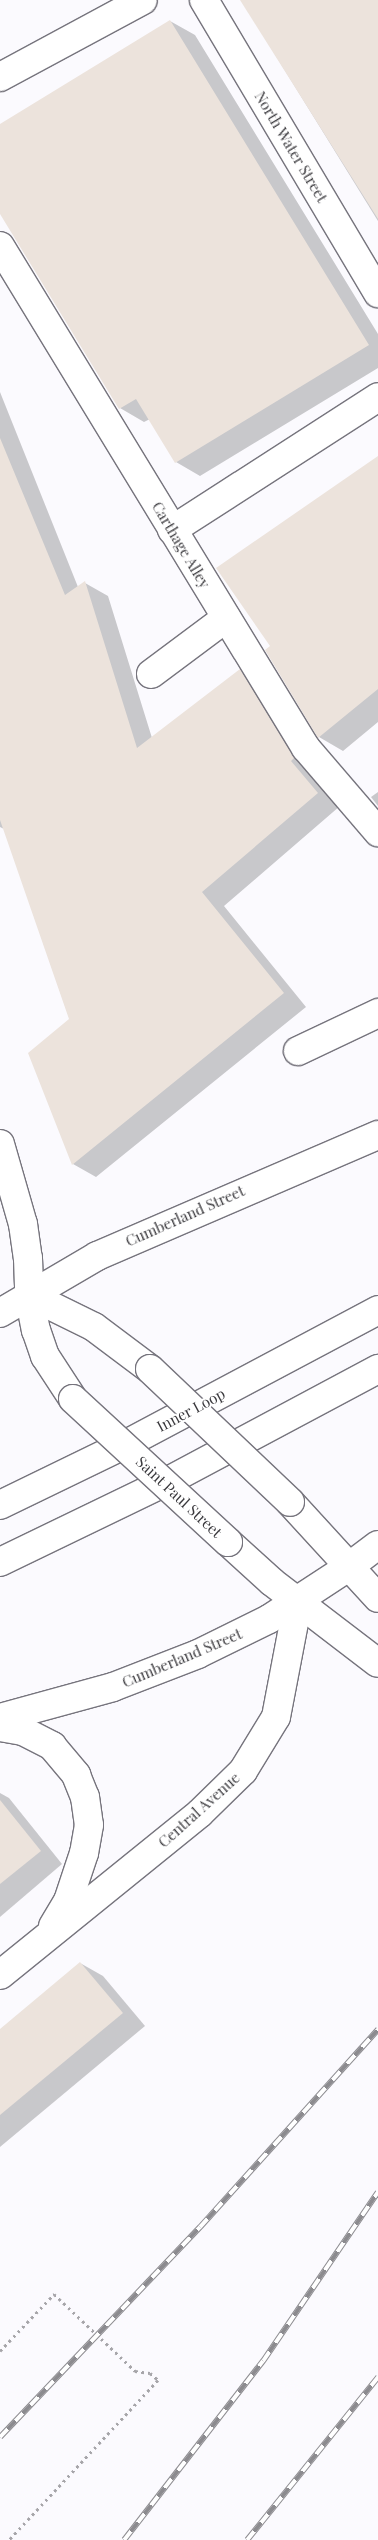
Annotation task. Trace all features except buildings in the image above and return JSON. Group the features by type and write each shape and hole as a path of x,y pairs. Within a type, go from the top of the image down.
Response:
{"main road":[{"path":"0,77 143,0"},
{"name":"North Water Street","path":"204,0 378,293"},
{"name":"Carthage Alley","path":"0,246 306,748 378,832"},
{"path":"172,530 378,397"},
{"path":"151,674 226,618"},
{"path":"298,1051 378,1013"},
{"name":"Cumberland Street","path":"0,1313 29,1294 144,1234 378,1135"},
{"name":"Saint Paul Street","path":"0,1144 22,1224 28,1258 29,1294 45,1356 73,1400 228,1542 246,1561 378,1663"},
{"path":"0,1296 29,1294 94,1327 150,1369 290,1502 378,1598"},
{"name":"Inner Loop","path":"0,1505 130,1442 378,1310"},
{"path":"0,1562 170,1480 378,1369"},
{"name":"Cumberland Street","path":"0,1718 82,1697 156,1671 235,1637 298,1602 378,1545"},
{"name":"Central Avenue","path":"0,1975 200,1813 243,1771 276,1717 298,1602"},
{"name":"Central Avenue","path":"0,1727 23,1730 52,1746 76,1775 88,1811 89,1825 80,1868 68,1901 37,1944"}],"path":[{"path":"0,2351 54,2294 135,2371 150,2372 158,2380 9,2540"}],"railway":[{"path":"0,2437 200,2227 378,2029"},
{"path":"124,2540 263,2361 378,2192"},
{"path":"247,2540 378,2377"}]}
